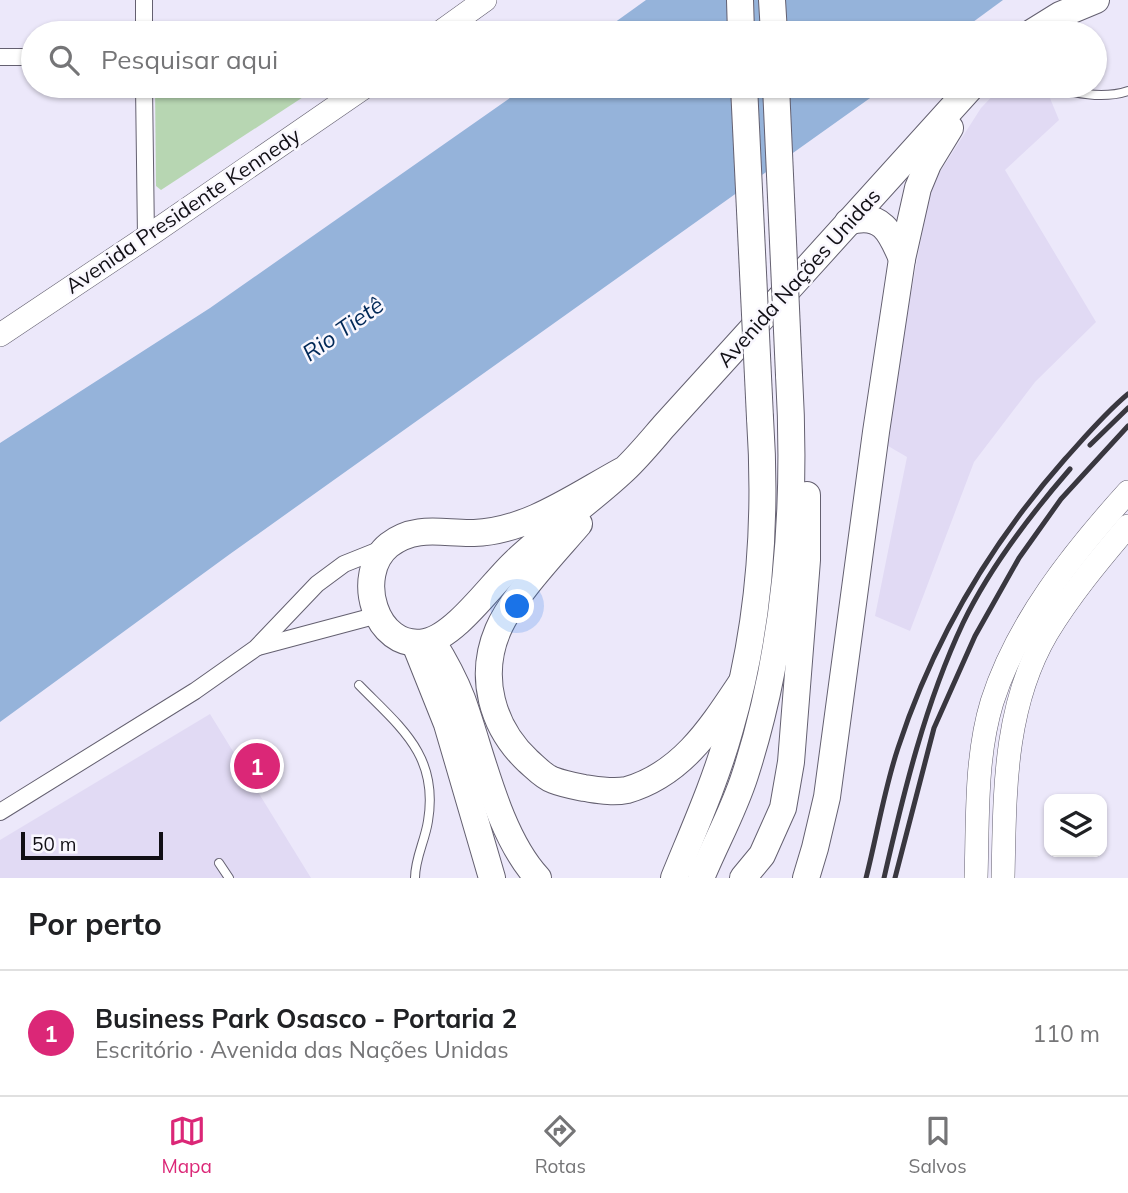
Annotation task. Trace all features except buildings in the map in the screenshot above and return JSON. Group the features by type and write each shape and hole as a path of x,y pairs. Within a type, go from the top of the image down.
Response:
{"main road":[{"path":"456,21 485,0"},
{"path":"740,0 741,21"},
{"path":"772,0 773,21"},
{"path":"1050,21 1096,0"},
{"name":"Avenida Presidente Kennedy","path":"0,335 349,98"},
{"path":"674,878 709,792 730,728 753,619 760,552 760,418 745,98"},
{"path":"701,878 744,778 768,699 788,552 792,412 777,98"},
{"name":"Avenida Nações Unidas","path":"424,642 459,623 508,568 625,469 961,98"},
{"path":"806,878 827,797 872,458 902,259 918,188 928,164 970,98"},
{"path":"848,222 866,219 878,222 890,231 902,259"},
{"path":"743,878 762,855 783,808 791,762 807,559 806,454 802,433 792,412"},
{"path":"625,469 529,583 498,630 489,668 491,699 498,723 512,745 551,779 607,792 626,790 663,774 685,757 708,732 741,684"},
{"name":"Avenida Nações Unidas","path":"387,547 416,532 433,530 473,533 511,527 625,469"},
{"path":"976,878 979,780 992,703 1019,639 1046,594 1128,492"},
{"path":"1003,878 1005,777 1010,738 1020,696 1034,659 1061,611 1128,526"},
{"path":"473,533 490,542 508,568 514,582 513,605"},
{"path":"387,547 373,571 370,584 372,601 378,615 392,633 424,642 450,670 496,801 515,844 528,867 538,878"},
{"path":"424,642 492,878"}],"street":[{"path":"144,0 144,21"},
{"path":"0,57 21,57"},
{"path":"144,98 146,238"},
{"path":"0,812 195,691 256,648 317,584 344,564 387,547"},
{"path":"256,648 378,615"}],"lane":[{"path":"1107,95 1128,91"},
{"path":"359,685 408,735 427,770 432,800 426,834 415,864 415,878"},
{"path":"219,863 229,878"}],"shaded area":[{"path":"991,98 1050,98 1059,120 1005,170 1096,322 1035,382 974,462 910,631 875,616 907,457 883,443 931,186 981,108"},
{"path":"210,714 311,878 0,878 0,840"}],"green space":[{"path":"155,98 302,98 161,190 156,186"}],"water":[{"path":"646,0 1003,0 974,21 617,21"},
{"name":"Rio Tietê","path":"510,98 870,98 230,554 0,722 0,443 210,308"}],"railway":[{"path":"866,878 885,796 912,708 966,595 1038,491 1095,425 1128,394"},
{"path":"1090,445 1128,408"},
{"path":"895,878 934,728 975,636 1019,558 1061,499 1128,426"},
{"path":"884,878 927,716 963,623 985,582 1012,543 1070,469"}],"place":[{"name":"Business Park Osasco - Portaria 2","path":"257,766"}]}
